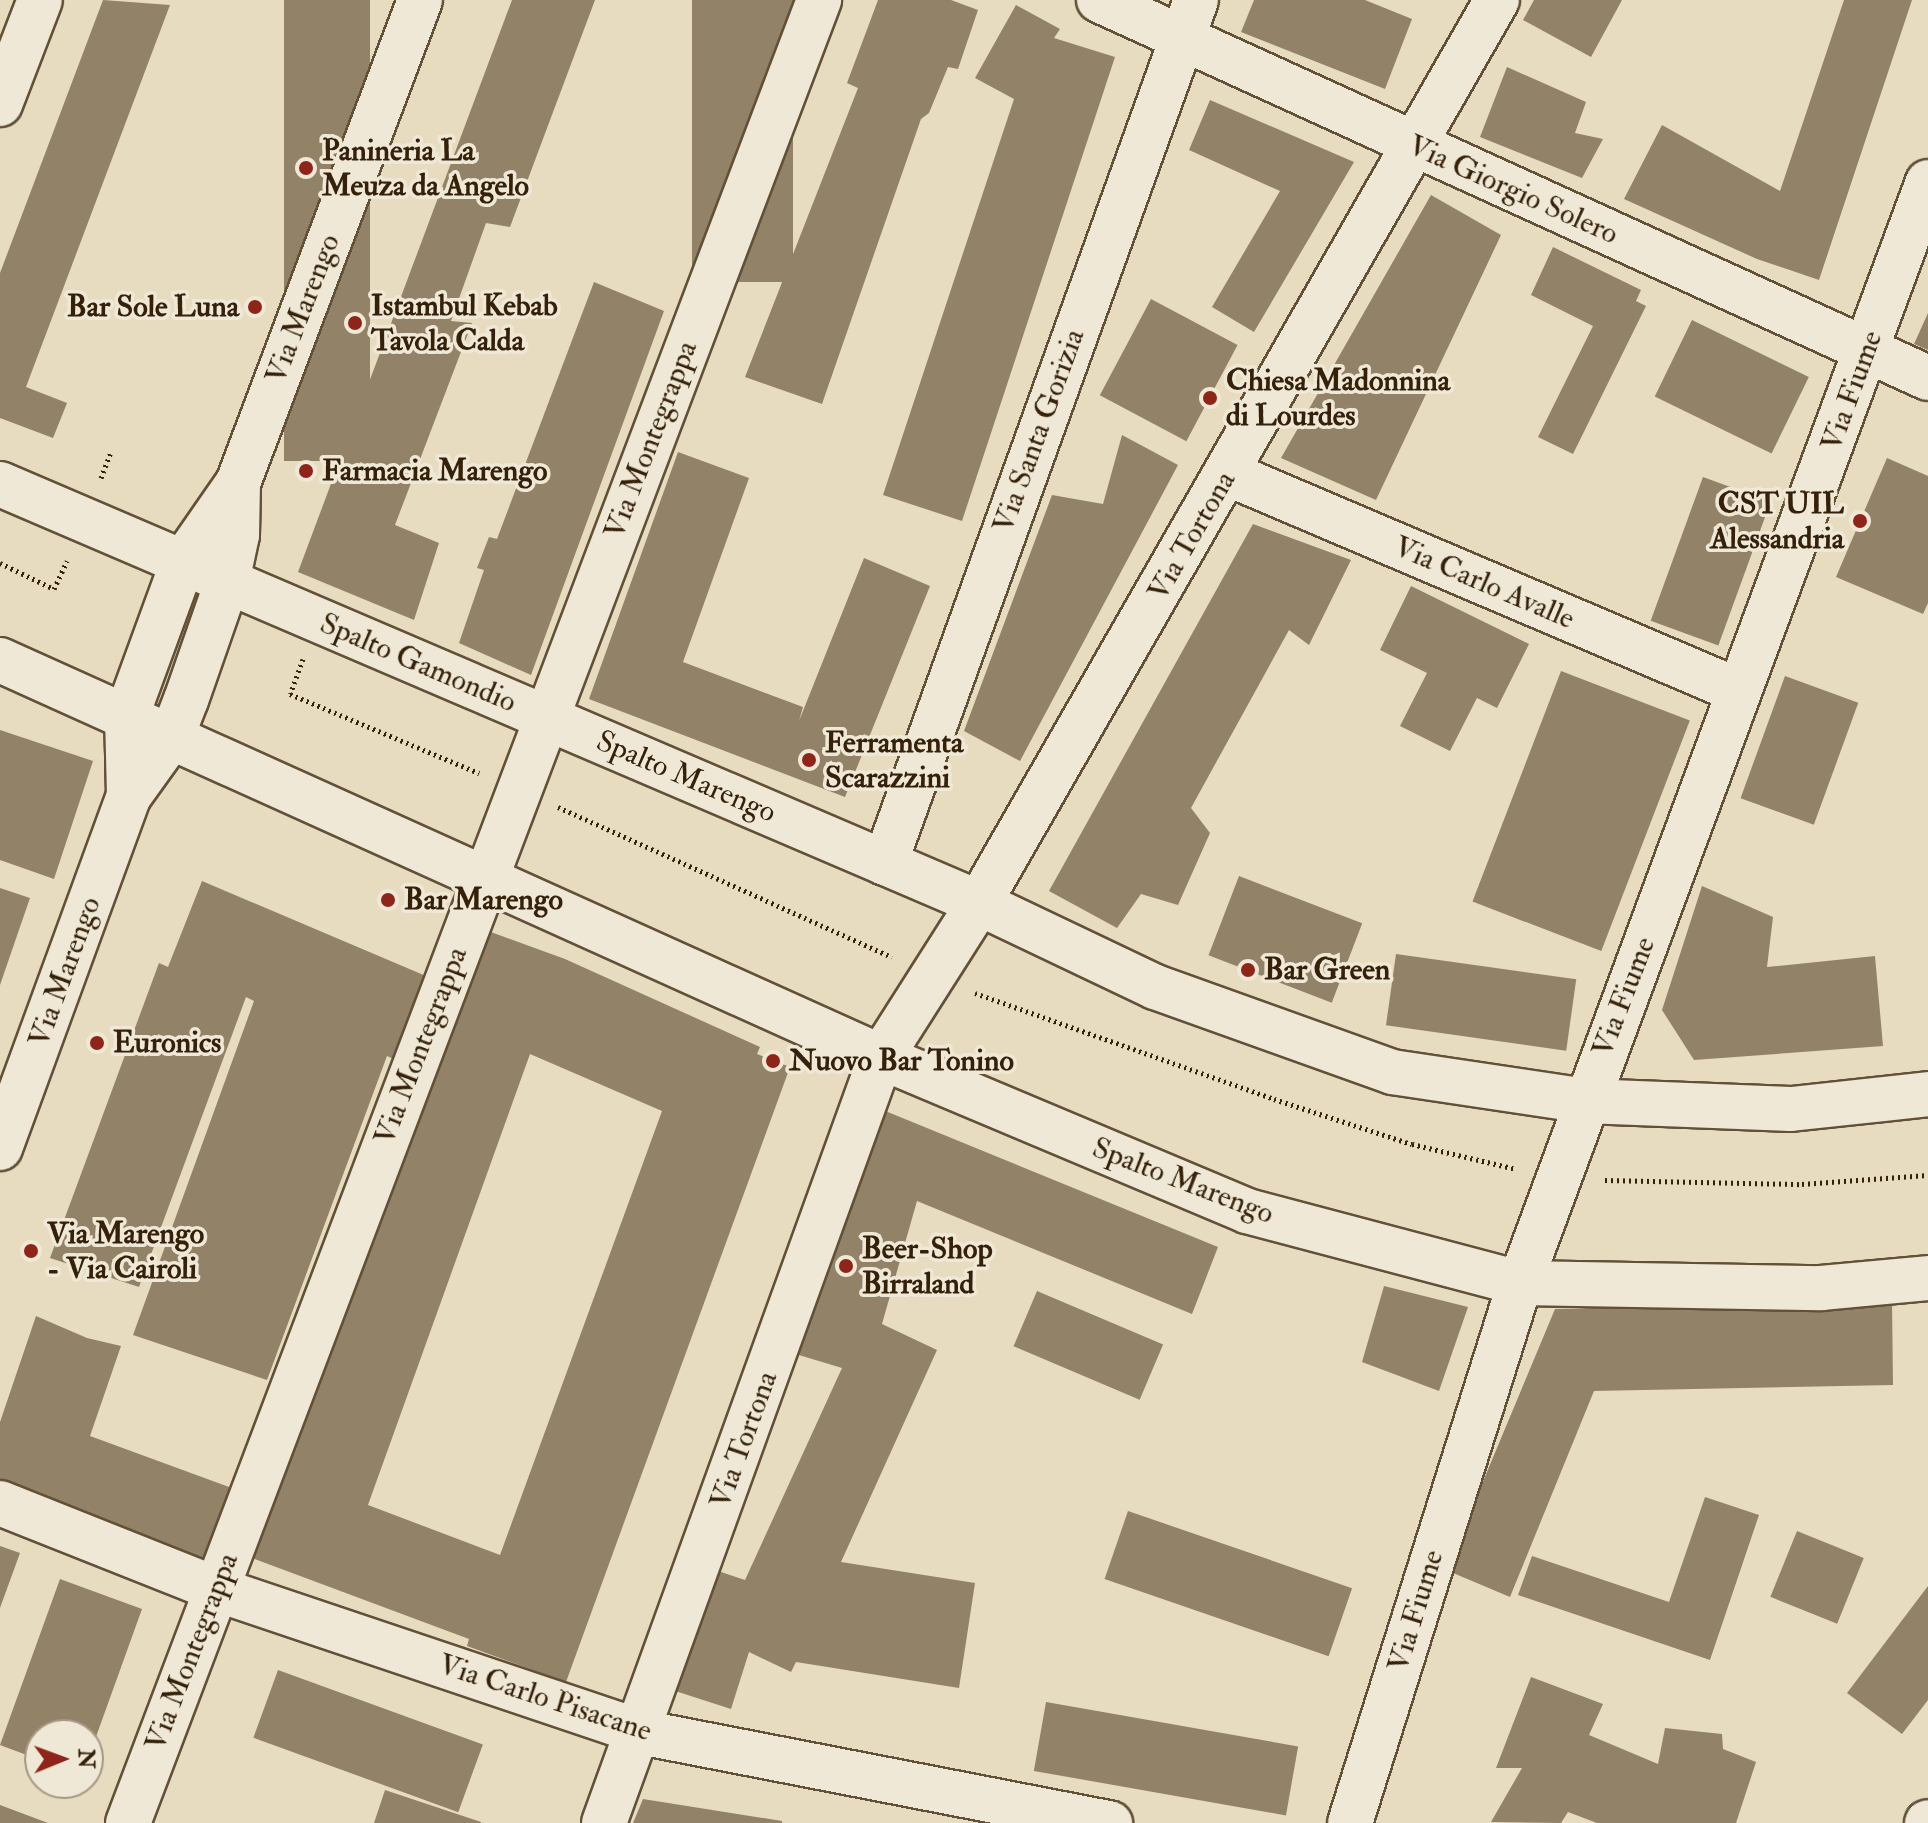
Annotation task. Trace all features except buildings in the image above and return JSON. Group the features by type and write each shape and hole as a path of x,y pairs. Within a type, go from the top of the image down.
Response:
{"street":[{"path":"0,104 40,0"},
{"name":"Via Marengo","path":"238,483 420,0"},
{"name":"Via Montegrappa","path":"128,1823 517,788 819,0"},
{"name":"Via Giorgio Solero","path":"1099,0 1188,19 1415,145 1928,378"},
{"name":"Via Tortona","path":"604,1823 640,1732 881,1057 979,903 1229,474 1497,0"},
{"name":"Via Santa Gorizia","path":"885,863 1188,19"},
{"name":"Via Fiume","path":"1350,1823 1520,1283 1928,182"},
{"name":"Via Carlo Avalle","path":"1229,474 1739,691"},
{"path":"129,796 127,715 183,562 238,483"},
{"path":"129,796 172,736 227,582 237,535 238,483"},
{"name":"Spalto Gamondio","path":"0,484 546,716"},
{"path":"0,660 485,876"},
{"name":"Spalto Marengo","path":"546,716 979,903 1155,987 1392,1072 1585,1101 1791,1109 1928,1094"},
{"name":"Via Marengo","path":"0,1148 129,796"},
{"name":"Spalto Marengo","path":"485,876 881,1057 1247,1211 1520,1283 1821,1288 1928,1278"},
{"name":"Via Carlo Pisacane","path":"0,1503 216,1589 640,1732 1110,1823"}],"path":[{"path":"0,563 54,589"},
{"path":"290,694 517,788 853,940"}],"place":[{"name":"Panineria La Meuza da Angelo","path":"306,168"},
{"name":"Bar Sole Luna","path":"255,307"},
{"name":"Istambul Kebab Tavola Calda","path":"355,323"},
{"name":"Chiesa Madonnina di Lourdes","path":"1210,398"},
{"name":"Farmacia Marengo","path":"306,471"},
{"name":"CST UIL Alessandria","path":"1860,521"},
{"name":"Ferramenta Scarazzini","path":"809,760"},
{"name":"Bar Marengo","path":"388,900"},
{"name":"Bar Green","path":"1248,970"},
{"name":"Euronics","path":"97,1043"},
{"name":"Nuovo Bar Tonino","path":"773,1061"},
{"name":"Via Marengo - Via Cairoli","path":"31,1251"},
{"name":"Beer-Shop Birraland","path":"846,1266"}]}
